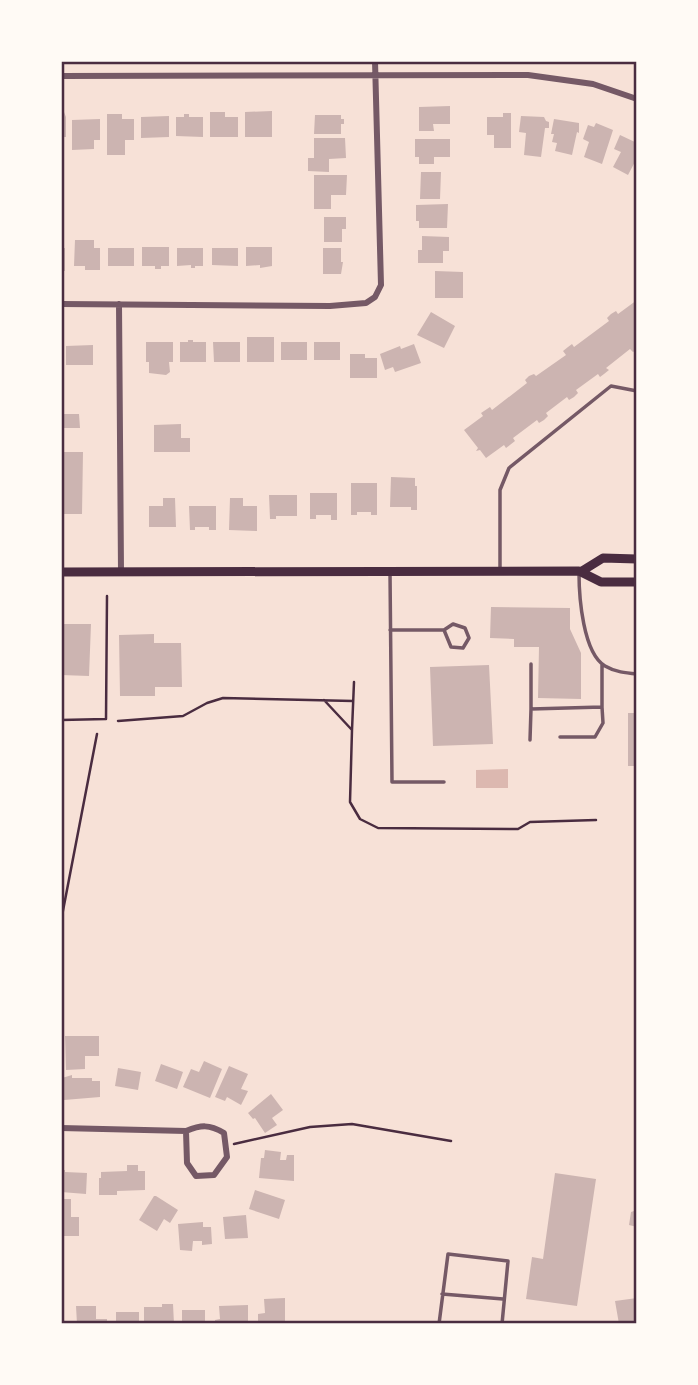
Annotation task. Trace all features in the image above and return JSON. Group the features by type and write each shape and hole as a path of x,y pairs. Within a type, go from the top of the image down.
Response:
{"main road":[{"path":"61,572 500,573 581,571 603,558 637,559"},
{"path":"581,571 601,582 637,582"}],"street":[{"path":"61,304 330,306 366,303 374,297 381,285 375,61"},
{"path":"61,76 551,76 608,88 637,99"},
{"path":"119,304 121,571"},
{"path":"61,1128 186,1131 201,1125 214,1127 224,1133 227,1157 214,1175 196,1176 187,1163 186,1131"}],"lane":[{"path":"500,573 500,490 509,468 611,386 637,391"},
{"path":"560,737 596,737 603,723 602,665 589,642 582,618 581,571"},
{"path":"390,572 392,782 444,782"},
{"path":"390,629 444,630 453,624 465,628 469,638 463,648 452,647 444,630"},
{"path":"530,740 531,664"},
{"path":"602,665 617,672 637,674"},
{"path":"531,709 602,707"},
{"path":"439,1324 448,1254 508,1261 502,1324"},
{"path":"442,1294 504,1299"}],"path":[{"path":"61,720 106,719 107,596"},
{"path":"354,682 350,802 360,818 378,828 518,829 530,822 596,820"},
{"path":"118,721 183,716 223,698 353,701"},
{"path":"324,701 352,730"},
{"path":"61,921 97,734"},
{"path":"225,1146 310,1127 352,1124 451,1141"}],"shaded area":[{"path":"508,769 508,788 476,788 476,770"}],"building":[{"path":"450,106 450,124 433,124 434,131 419,131 419,107"},
{"path":"272,111 272,137 245,137 245,112"},
{"path":"61,112 64,112 66,117 66,137 61,137"},
{"path":"210,112 225,112 225,117 238,117 238,137 210,137"},
{"path":"503,113 511,113 511,148 494,148 494,135 487,135 487,117 503,117"},
{"path":"107,114 122,114 122,119 134,119 134,140 125,140 125,155 107,155"},
{"path":"184,114 189,114 189,117 203,117 203,137 176,136 176,117 184,117"},
{"path":"315,115 341,115 344,124 341,124 341,134 314,134"},
{"path":"169,116 169,137 141,138 141,117"},
{"path":"521,116 544,117 549,122 549,128 545,128 541,157 524,155 526,133 519,132"},
{"path":"100,119 100,140 94,140 94,149 72,150 72,120"},
{"path":"554,119 579,123 579,133 577,132 572,155 555,151 557,143 552,142 554,134 551,134"},
{"path":"596,123 613,130 602,164 584,157 589,142 583,139 588,125 594,127"},
{"path":"620,135 637,143 637,158 628,175 613,167 621,152 614,149"},
{"path":"314,138 345,138 346,158 329,159 329,172 308,171 308,158 314,158"},
{"path":"415,139 450,139 450,157 434,157 434,164 419,164 419,157 415,157"},
{"path":"421,172 441,172 440,199 420,199"},
{"path":"314,175 347,175 346,195 331,195 331,209 314,209"},
{"path":"448,204 447,228 419,228 416,205"},
{"path":"324,217 346,217 342,242 324,242"},
{"path":"422,236 449,237 449,251 443,251 443,263 418,263"},
{"path":"75,240 94,240 94,248 100,248 100,270 85,270 85,266 74,266"},
{"path":"142,247 169,247 169,266 155,269 155,266 142,266"},
{"path":"246,247 272,247 272,266 246,266"},
{"path":"61,248 65,248 65,271 61,271"},
{"path":"108,248 134,248 134,266 108,266"},
{"path":"177,248 203,248 203,266 177,266"},
{"path":"212,248 238,248 238,266 212,265"},
{"path":"323,248 341,248 341,274 323,274"},
{"path":"435,271 463,272 463,298 435,298"},
{"path":"637,300 637,350 633,352 630,349 606,368 609,370 604,374 600,377 598,374 576,390 578,393 574,397 569,400 567,397 546,413 548,416 544,420 539,423 537,420 513,438 515,441 506,448 504,445 486,458 480,450 476,451 478,448 464,430 483,416 481,413 490,407 492,410 527,383 525,380 529,376 536,376 566,355 563,351 568,347 572,344 574,347 609,321 607,318 611,314 616,311 618,314"},
{"path":"431,312 455,326 444,348 417,335"},
{"path":"247,337 274,337 274,362 247,362"},
{"path":"146,342 173,342 173,362 169,362 170,372 166,375 149,373"},
{"path":"180,342 206,342 206,362 180,362"},
{"path":"213,342 240,342 240,362 214,362"},
{"path":"281,342 307,342 307,360 281,360"},
{"path":"314,342 340,342 340,360 314,360"},
{"path":"414,344 421,363 395,372 393,367 385,370 380,354"},
{"path":"93,345 93,365 66,365 66,346"},
{"path":"350,354 365,354 365,358 377,358 377,378 350,378"},
{"path":"61,414 79,414 80,428 61,428"},
{"path":"181,424 181,438 190,438 190,452 154,452 154,425"},
{"path":"61,452 83,452 82,514 61,514"},
{"path":"391,477 415,478 417,510 411,510 411,507 390,507"},
{"path":"351,483 377,483 377,515 357,512 357,515 351,515"},
{"path":"310,493 337,493 337,520 331,520 331,515 316,515 316,519 310,519"},
{"path":"269,495 297,495 297,516 276,516 276,519 270,519"},
{"path":"163,498 175,498 176,527 149,527 149,506 163,506"},
{"path":"230,498 243,498 243,506 257,506 257,531 229,530"},
{"path":"189,506 216,506 216,530 195,527 195,530 190,530"},
{"path":"491,607 570,608 570,629 581,653 581,699 538,698 539,647 514,647 514,639 490,638"},
{"path":"61,624 91,624 89,676 61,675"},
{"path":"154,634 154,643 181,643 182,687 155,687 155,696 120,696 119,635"},
{"path":"489,665 493,744 433,746 430,667"},
{"path":"628,713 637,713 637,766 628,766"},
{"path":"65,1036 99,1036 99,1056 85,1056 85,1069 66,1070"},
{"path":"204,1061 222,1069 210,1098 183,1087 191,1069 199,1072"},
{"path":"161,1064 183,1072 177,1089 155,1081"},
{"path":"229,1066 248,1074 241,1089 248,1091 241,1105 227,1097 225,1101 215,1097"},
{"path":"118,1068 141,1072 138,1090 115,1086"},
{"path":"72,1075 72,1078 92,1078 92,1081 100,1081 100,1097 64,1100 62,1078"},
{"path":"271,1094 283,1110 272,1118 277,1125 265,1133 248,1113"},
{"path":"265,1150 281,1152 280,1160 286,1160 287,1155 294,1155 294,1181 259,1178 261,1158 264,1158"},
{"path":"127,1165 138,1165 138,1171 145,1171 145,1190 99,1195 101,1172 127,1171"},
{"path":"61,1170 87,1173 86,1194 61,1192"},
{"path":"555,1173 596,1179 577,1306 526,1299 532,1257 543,1259"},
{"path":"255,1190 285,1200 279,1219 249,1209"},
{"path":"154,1196 178,1210 170,1223 164,1219 157,1231 139,1220"},
{"path":"61,1199 71,1199 71,1217 79,1217 79,1236 61,1236"},
{"path":"631,1212 637,1212 637,1227 629,1225"},
{"path":"246,1215 248,1238 225,1239 223,1217"},
{"path":"203,1222 203,1227 211,1227 212,1244 202,1245 202,1241 193,1241 192,1251 180,1250 178,1224"},
{"path":"285,1298 285,1324 258,1324 258,1314 265,1313 264,1299"},
{"path":"637,1298 637,1322 619,1324 615,1301"},
{"path":"162,1304 173,1304 174,1324 144,1324 144,1307 162,1307"},
{"path":"248,1305 248,1324 215,1324 215,1320 220,1319 219,1306"},
{"path":"76,1306 96,1306 96,1319 107,1319 107,1324 77,1324"},
{"path":"182,1310 205,1310 205,1324 182,1324"},
{"path":"116,1312 139,1312 139,1324 116,1324"}]}
